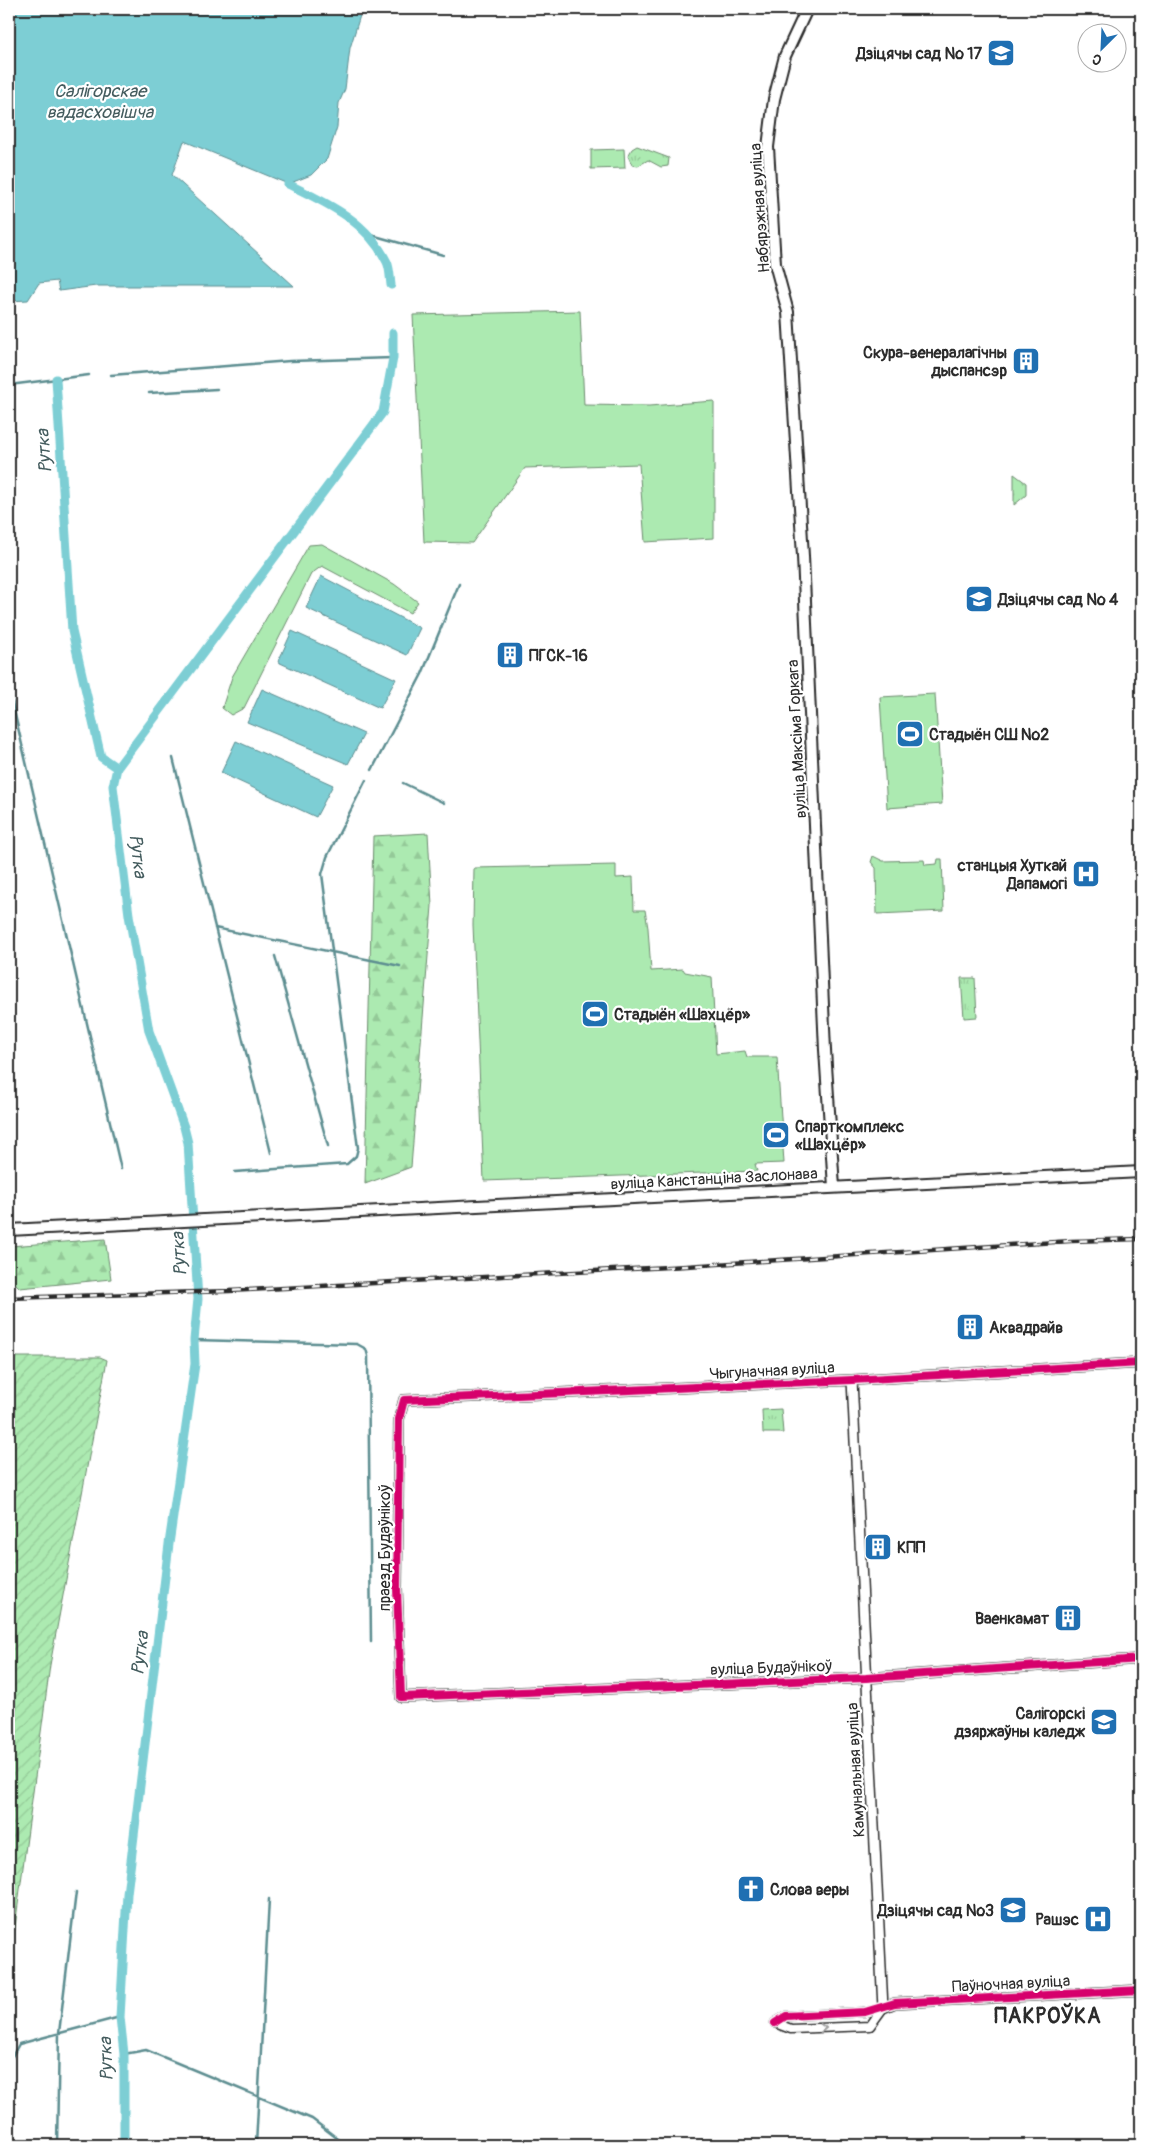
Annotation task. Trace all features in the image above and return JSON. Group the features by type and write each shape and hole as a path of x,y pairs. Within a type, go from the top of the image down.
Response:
{"main road":[{"name":"Набярэжная вуліца","path":"782,291 775,264 768,147 774,99 784,56 807,9"},
{"name":"вуліца Максіма Горкага","path":"782,291 788,312 803,556 825,1050 834,1187"},
{"name":"вуліца Канстанціна Заслонава","path":"9,1230 1141,1172"}],"street":[{"name":"Чыгуначная вуліца","path":"404,1400 852,1380 1141,1363"},
{"name":"Камунальная вуліца","path":"852,1380 883,2008"},
{"name":"праезд Будаўнікоў","path":"401,1697 397,1588 399,1419 404,1400"},
{"name":"вуліца Будаўнікоў","path":"401,1697 866,1678 1141,1659"},
{"name":"Паўночная вуліца","path":"883,2008 894,2004 1141,1990"},
{"path":"883,2008 870,2026 791,2029 775,2023 786,2016 865,2012 883,2008"}],"green space":[{"path":"637,146 669,158 668,166 661,167 648,160 638,166 632,165 628,156 632,149"},
{"path":"624,149 625,168 591,169 591,150"},
{"path":"580,311 584,405 649,406 714,401 714,538 645,542 639,464 525,468 472,543 424,542 413,315"},
{"path":"1014,474 1026,483 1026,495 1014,505"},
{"path":"322,544 394,584 418,602 410,613 322,566 311,574 244,708 231,715 222,708 232,677 309,545"},
{"name":"Стадыён СШ №2","path":"935,694 942,804 887,808 880,697"},
{"path":"428,833 432,906 411,1167 365,1184 373,836"},
{"path":"873,856 883,861 924,860 925,865 937,864 938,859 942,859 944,911 877,914 876,868 871,862"},
{"name":"Стадыён «Шахцёр»","path":"616,865 616,878 633,877 634,910 645,910 651,971 683,969 685,972 712,977 716,1054 745,1051 747,1057 777,1057 784,1163 755,1164 757,1171 484,1181 473,925 474,868"},
{"path":"961,978 975,978 977,1017 964,1018"},
{"path":"105,1239 111,1279 20,1288 9,1277 9,1246"},
{"path":"9,1357 100,1357 107,1360 50,1665 9,1972"},
{"path":"781,1409 783,1433 763,1433 762,1410"}],"water":[{"name":"Салігорскае вадасховішча","path":"9,9 362,9 350,48 345,89 339,103 337,127 327,159 311,175 288,184 184,141 172,175 294,286 96,286 59,291 57,281 39,283 28,300 9,301"},
{"path":"321,576 420,628 407,655 306,608"},
{"path":"292,631 396,679 380,708 278,662"},
{"path":"262,689 364,734 348,764 247,722"},
{"path":"236,741 333,785 316,817 221,773"}],"waterway":[{"path":"288,184 331,206 357,224 378,247 387,262 391,285"},
{"path":"368,234 443,255"},
{"path":"117,768 383,412 393,358 393,333"},
{"path":"111,375 290,361 393,358"},
{"path":"9,385 89,375"},
{"name":"Рутка","path":"56,379 72,631 101,757 117,768 113,786 129,915 149,1031 188,1143 198,1299 194,1340 195,1364 169,1544 127,1894 120,2017 124,2054 124,2145"},
{"path":"149,393 217,389"},
{"path":"372,770 422,674 459,584"},
{"path":"9,689 121,1169"},
{"path":"173,758 271,1153"},
{"path":"235,1172 347,1164 356,1156 358,1148 322,874 327,857 366,780"},
{"path":"403,783 444,803"},
{"path":"9,893 9,911"},
{"path":"215,928 400,966"},
{"path":"275,956 328,1146"},
{"path":"194,1340 357,1344 366,1349 368,1356 371,1642"},
{"path":"57,2145 59,2033 76,1892"},
{"path":"256,2145 269,1899"},
{"path":"9,2070 10,2060 19,2044 120,2017"},
{"path":"124,2054 146,2050 312,2119 346,2145"}],"railway":[{"path":"9,1298 229,1291 687,1266 1071,1241 1141,1239"}],"cycle path":[{"path":"1141,1363 852,1380 404,1400 399,1419 397,1588 401,1697 866,1678 1141,1659"},
{"path":"775,2023 786,2016 865,2012 895,2003 1141,1990"}],"place":[{"name":"Дзіцячы сад № 17","path":"1001,53"},
{"name":"Скура-венералагічны дыспансэр","path":"1026,361"},
{"name":"Дзіцячы сад № 4","path":"979,599"},
{"name":"ПГСК-16","path":"510,655"},
{"name":"Стадыён СШ №2","path":"910,734"},
{"name":"станцыя Хуткай Дапамогі","path":"1086,874"},
{"name":"Стадыён «Шахцёр»","path":"595,1014"},
{"name":"Спарткомплекс «Шахцёр»","path":"776,1135"},
{"name":"Аквадрайв","path":"970,1327"},
{"name":"КПП","path":"878,1547"},
{"name":"Ваенкамат","path":"1068,1618"},
{"name":"Салігорскі дзяржаўны каледж","path":"1104,1722"},
{"name":"Слова веры","path":"751,1889"},
{"name":"Дзіцячы сад №3","path":"1013,1910"},
{"name":"Рашэс","path":"1098,1919"}],"district":[{"name":"ПАКРОЎКА","path":"1048,2016"}]}
